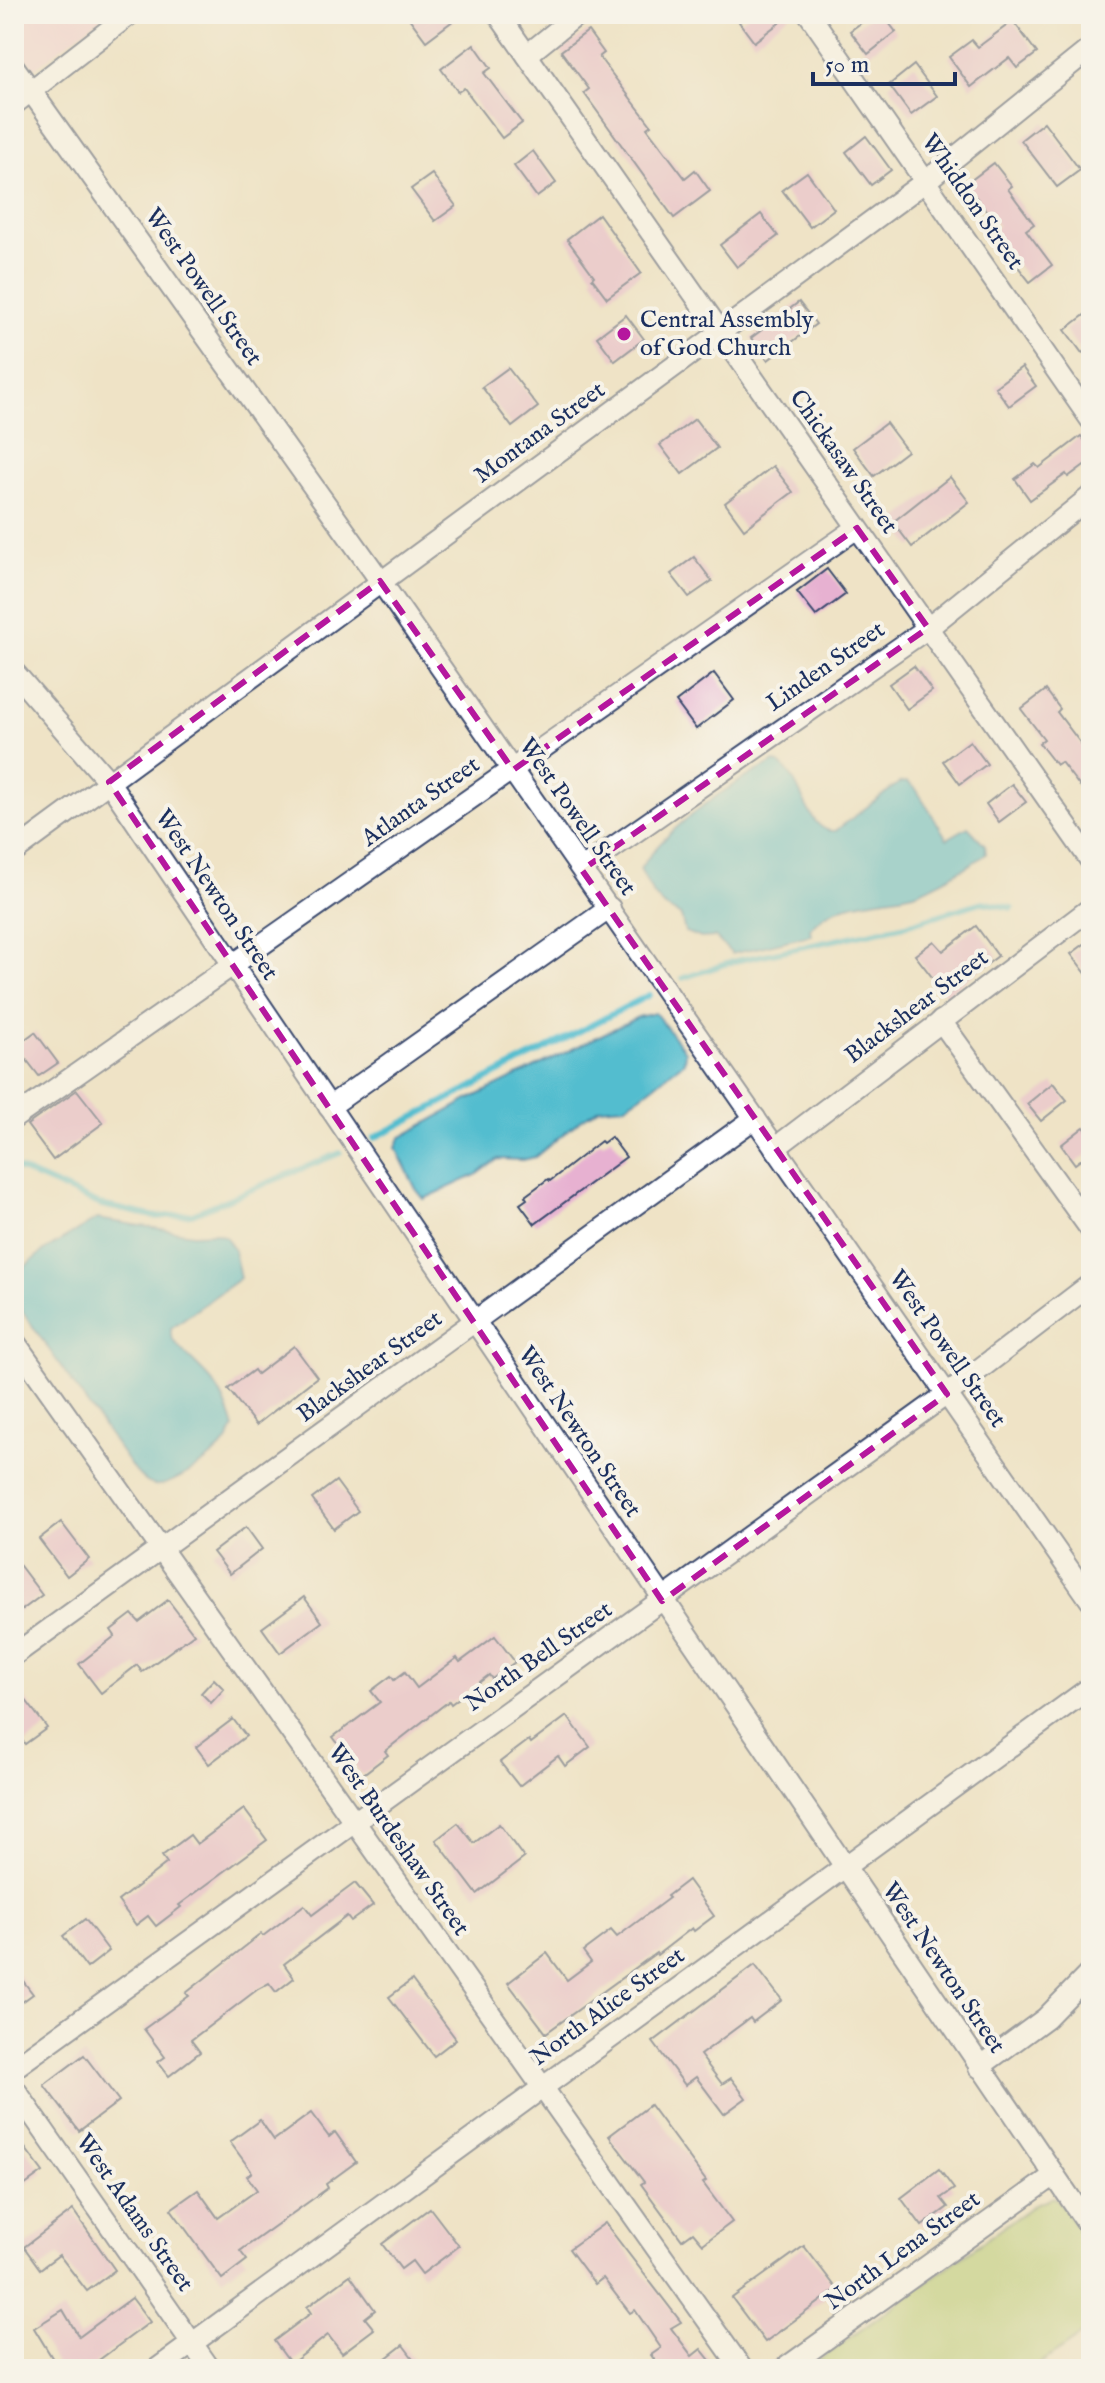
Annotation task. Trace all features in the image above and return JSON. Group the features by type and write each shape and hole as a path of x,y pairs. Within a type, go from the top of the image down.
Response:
{"street":[{"path":"14,104 130,14"},
{"name":"Chickasaw Street","path":"498,14 1091,861"},
{"path":"527,55 578,14"},
{"name":"Whiddon Street","path":"809,14 1091,420"},
{"name":"Montana Street","path":"14,852 926,181 1091,48"},
{"name":"West Powell Street","path":"14,67 610,908 1091,1601"},
{"name":"Linden Street","path":"582,869 928,628 1091,496"},
{"name":"Atlanta Street","path":"14,1118 857,528"},
{"name":"West Newton Street","path":"14,672 109,782 1091,2229"},
{"path":"329,1107 610,908"},
{"name":"Blackshear Street","path":"775,1148 1091,908"},
{"path":"941,1021 1091,1230"},
{"name":"Blackshear Street","path":"14,1655 755,1118"},
{"name":"North Bell Street","path":"14,2068 947,1394 1091,1284"},
{"name":"West Burdeshaw Street","path":"14,1341 742,2369"},
{"name":"North Alice Street","path":"157,2369 1091,1687"},
{"path":"979,2067 1046,2018 1091,1972"},
{"name":"West Adams Street","path":"14,2088 210,2369"},
{"name":"North Lena Street","path":"784,2369 1053,2176"}],"highlighted area":[{"path":"857,528 928,628 582,870 947,1394 662,1601 109,782 380,581 513,770"}],"shaded area":[{"path":"14,14 106,14 35,68 14,44"}],"green space":[{"path":"1053,2197 1091,2247 1091,2328 1032,2369 807,2369 1035,2204"}],"water":[{"path":"775,762 792,777 810,813 825,829 835,831 899,783 907,782 916,789 947,839 968,827 985,845 986,854 914,893 844,906 831,912 810,929 811,935 732,954 715,937 701,938 685,932 681,916 665,907 653,894 640,869 666,837 683,822 738,782"},
{"path":"655,1013 685,1051 684,1062 640,1096 624,1106 599,1108 535,1157 498,1159 478,1174 424,1199 416,1189 396,1148 400,1138 470,1099 638,1017"},
{"path":"97,1219 193,1234 215,1233 226,1237 234,1250 240,1278 171,1328 171,1337 215,1385 234,1428 212,1456 181,1477 161,1485 147,1482 130,1465 20,1308 14,1293 14,1276 42,1252"}],"building":[{"path":"406,14 462,14 426,41"},
{"path":"749,14 791,14 754,42 739,22"},
{"path":"873,14 882,14 896,32 868,54 850,31"},
{"path":"1013,21 1037,53 1017,68 1009,58 971,87 949,57 972,40 978,47"},
{"path":"588,31 604,53 599,57 651,125 647,128 685,178 695,170 710,191 674,218 584,93 589,89 561,51"},
{"path":"474,44 491,68 484,73 522,123 502,138 464,88 458,92 441,69"},
{"path":"914,65 937,96 911,115 889,85"},
{"path":"1044,122 1080,170 1057,187 1021,140"},
{"path":"866,136 891,170 871,185 846,152"},
{"path":"533,151 556,183 537,197 514,166"},
{"path":"994,163 1012,186 1008,189 1034,224 1026,230 1052,265 1030,282 991,232 998,226 966,184"},
{"path":"807,172 834,209 810,227 782,190"},
{"path":"432,174 456,206 435,221 411,189"},
{"path":"599,214 641,273 607,298 567,239"},
{"path":"761,214 778,236 737,267 720,245"},
{"path":"799,302 816,324 768,360 751,338"},
{"path":"1091,310 1091,346 1082,353 1065,330"},
{"path":"626,315 644,339 615,361 597,337"},
{"path":"1022,367 1036,386 1009,406 995,387"},
{"path":"508,368 538,407 512,427 482,387"},
{"path":"695,419 717,448 682,474 660,445"},
{"path":"886,423 907,451 874,476 853,448"},
{"path":"1081,436 1091,449 1091,460 1030,500 1015,479 1035,464 1039,468"},
{"path":"773,466 793,492 744,529 725,503"},
{"path":"950,477 969,502 912,547 893,522"},
{"path":"694,557 712,581 689,597 671,574"},
{"path":"827,569 846,594 816,616 797,592"},
{"path":"914,666 932,691 907,709 889,684"},
{"path":"714,673 734,700 696,729 676,702"},
{"path":"1046,690 1060,709 1057,712 1091,757 1091,781 1081,788 1061,762 1056,765 1039,743 1044,739 1021,709"},
{"path":"970,741 987,764 960,784 943,761"},
{"path":"1012,784 1026,802 999,822 986,804"},
{"path":"976,926 998,956 946,995 915,955 934,941 943,951"},
{"path":"1091,939 1091,980 1071,954"},
{"path":"35,1032 58,1063 39,1076 16,1046"},
{"path":"1053,1083 1067,1100 1041,1121 1027,1104"},
{"path":"77,1090 103,1123 53,1160 27,1125"},
{"path":"1084,1127 1091,1136 1091,1152 1075,1164 1061,1145"},
{"path":"611,1137 626,1157 535,1224 520,1204 527,1199 525,1196"},
{"path":"294,1346 317,1377 256,1425 228,1389 254,1370 257,1374"},
{"path":"336,1481 358,1511 334,1529 312,1499"},
{"path":"61,1522 89,1559 67,1576 39,1539"},
{"path":"246,1527 262,1549 230,1574 213,1552"},
{"path":"14,1558 42,1595 14,1616"},
{"path":"304,1597 322,1622 280,1653 262,1628"},
{"path":"168,1600 194,1634 142,1672 137,1665 101,1693 79,1664 115,1636 111,1630 132,1614 139,1622"},
{"path":"495,1636 515,1662 492,1679 489,1675 451,1704 449,1701 385,1751 388,1755 362,1775 333,1737 380,1702 371,1691 391,1676 394,1680 405,1672 417,1688 457,1658 460,1662"},
{"path":"214,1679 224,1689 211,1703 201,1693"},
{"path":"25,1699 47,1728 25,1744 14,1730 14,1707"},
{"path":"567,1716 590,1747 565,1766 558,1756 519,1786 500,1762"},
{"path":"233,1719 246,1736 209,1764 196,1747"},
{"path":"244,1809 267,1840 179,1905 181,1907 156,1926 148,1916 136,1925 118,1901 167,1863 162,1856 190,1835 197,1844"},
{"path":"458,1823 474,1843 499,1824 524,1858 477,1894 436,1840"},
{"path":"688,1880 714,1916 656,1953 546,2033 508,1983 547,1953 567,1980 591,1962 583,1951 611,1930 617,1937"},
{"path":"355,1883 373,1905 351,1921 347,1916 284,1964 294,1978 276,1992 269,1983 258,1989 191,2040 200,2052 169,2076 158,2062 165,2057 144,2029 189,1996 186,1993 261,1934 263,1936 304,1905 312,1915"},
{"path":"85,1919 109,1951 87,1968 63,1936"},
{"path":"755,1965 782,2000 753,2022 750,2018 700,2055 722,2084 731,2078 746,2098 724,2114 696,2077 685,2085 653,2042"},
{"path":"14,1969 33,1994 14,2008"},
{"path":"412,1980 456,2039 434,2056 389,1997"},
{"path":"84,2055 119,2101 79,2131 44,2085"},
{"path":"650,2105 732,2222 703,2244 693,2232 682,2240 609,2136"},
{"path":"311,2113 329,2137 335,2132 356,2162 326,2184 328,2188 240,2251 247,2260 222,2279 171,2209 198,2190 218,2218 257,2190 247,2176 252,2172 230,2142 260,2120 274,2140"},
{"path":"14,2133 43,2172 14,2193"},
{"path":"939,2169 954,2189 941,2198 948,2207 922,2226 901,2198"},
{"path":"430,2208 459,2246 422,2274 412,2261 401,2269 382,2244"},
{"path":"73,2210 115,2270 87,2291 59,2255 40,2269 24,2247"},
{"path":"605,2223 681,2322 671,2328 692,2356 701,2349 717,2369 661,2369 651,2355 661,2348 635,2310 630,2313 603,2278 595,2284 569,2249"},
{"path":"804,2246 837,2289 765,2342 732,2298"},
{"path":"350,2275 375,2310 365,2318 374,2329 342,2353 328,2335 291,2364 274,2341 311,2313 307,2307"},
{"path":"132,2298 150,2322 95,2363 99,2369 59,2369 34,2328 63,2310 79,2337"},
{"path":"403,2345 421,2369 372,2369"}],"waterway":[{"path":"683,978 735,961 906,925 982,902 1012,908"},
{"path":"374,1138 649,995"},
{"path":"14,1167 101,1205 157,1217 192,1214 340,1153"}],"place":[{"name":"Central Assembly of God Church","path":"624,334"}]}
